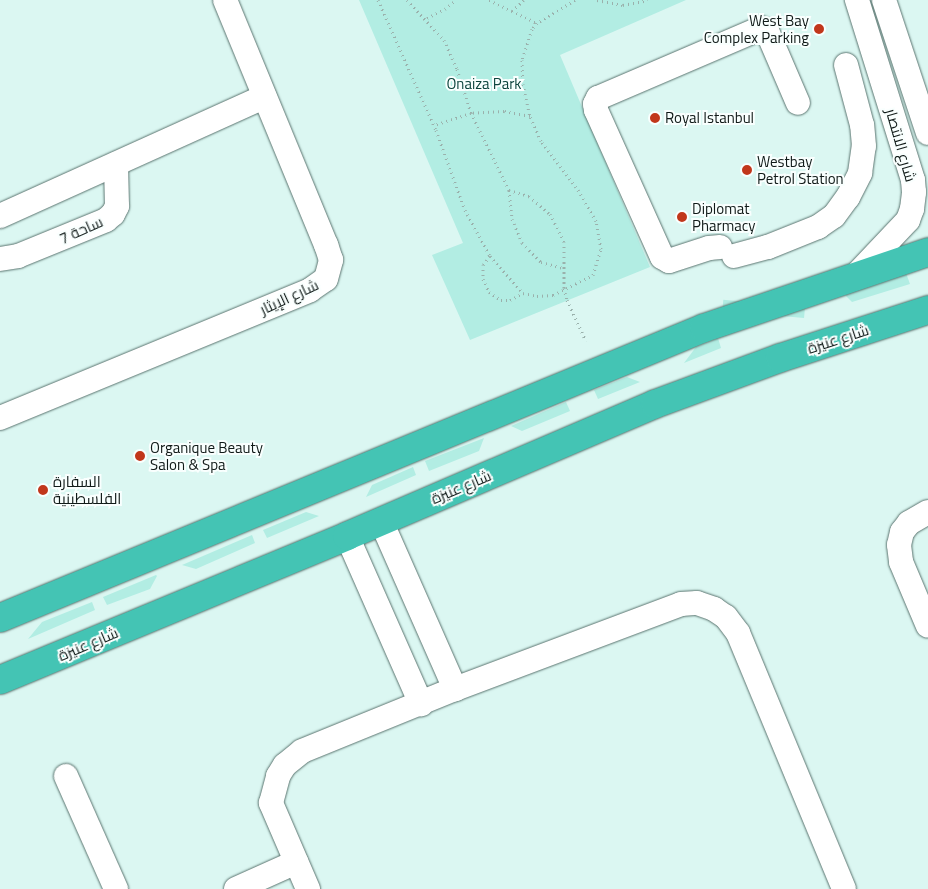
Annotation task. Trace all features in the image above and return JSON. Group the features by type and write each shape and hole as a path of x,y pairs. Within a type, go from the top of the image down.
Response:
{"highway":[{"path":"0,618 316,489 599,369 704,328 857,274 928,252"},
{"name":"شارع عنيزة","path":"0,680 347,536 655,404 780,358 928,310"}],"street":[{"name":"شارع الإيثار","path":"0,418 310,290 326,279 331,260 326,245 225,0"},
{"name":"شارع الانتصار","path":"857,0 913,180 914,192 912,209 908,220 857,274"},
{"name":"شارع الانتصار","path":"884,0 928,133"},
{"path":"798,103 767,31 761,28 598,98 595,104 596,110 662,257 669,261 709,248 727,251 768,248 818,227 834,216 848,197 860,173 864,146 862,126 846,65"},
{"path":"0,216 264,97"},
{"name":"ساحة 7","path":"0,259 18,256 106,220 113,214 117,206 116,164"},
{"path":"928,512 909,523 902,532 899,545 901,562 928,626"},
{"path":"381,521 455,689"},
{"path":"347,536 421,704"},
{"path":"380,612 414,597"},
{"path":"308,889 271,803 278,776 285,765 302,751 455,689 681,604 697,603 714,609 726,618 738,633 844,889"},
{"path":"66,776 116,889"},
{"path":"236,889 296,862"}],"path":[{"path":"378,0 434,125 465,210 490,256 523,293 537,296 553,295 593,275 601,248 596,221 576,187 541,141 530,116 523,84 522,60 532,29 538,22 575,0"},
{"path":"408,0 427,18 444,40 457,69 471,113 509,190 512,219 522,243 541,262 563,268"},
{"path":"427,18 445,9 456,0"},
{"path":"489,0 538,22"},
{"path":"512,11 524,0"},
{"path":"596,0 623,5 648,0"},
{"path":"434,125 471,113 504,111 530,116"},
{"path":"509,190 529,196 550,214 564,242 564,288 567,300 586,341"},
{"path":"490,256 484,265 483,279 489,292 501,300 510,300 523,293"}],"green space":[{"name":"Onaiza Park","path":"359,0 686,0 560,55 650,267 470,340 432,255 463,243"},
{"path":"906,273 910,284 852,302 844,294"},
{"path":"723,300 805,307 804,318 722,311"},
{"path":"718,338 721,348 684,363 696,347"},
{"path":"627,377 640,382 598,399 594,390"},
{"path":"566,402 570,411 522,431 511,426"},
{"path":"484,438 479,451 429,471 425,461"},
{"path":"413,467 416,475 366,497 372,485"},
{"path":"306,512 319,516 267,538 263,530"},
{"path":"252,535 255,543 196,569 182,565"},
{"path":"156,575 150,589 107,605 103,597"},
{"path":"92,602 95,610 28,639 42,622"}],"place":[{"name":"West Bay Complex Parking","path":"819,29"},
{"name":"Royal Istanbul","path":"655,118"},
{"name":"Westbay Petrol Station","path":"747,170"},
{"name":"Diplomat Pharmacy","path":"682,217"},
{"name":"Organique Beauty Salon & Spa","path":"140,456"},
{"name":"السفارة الفلسطينية","path":"43,490"}]}
